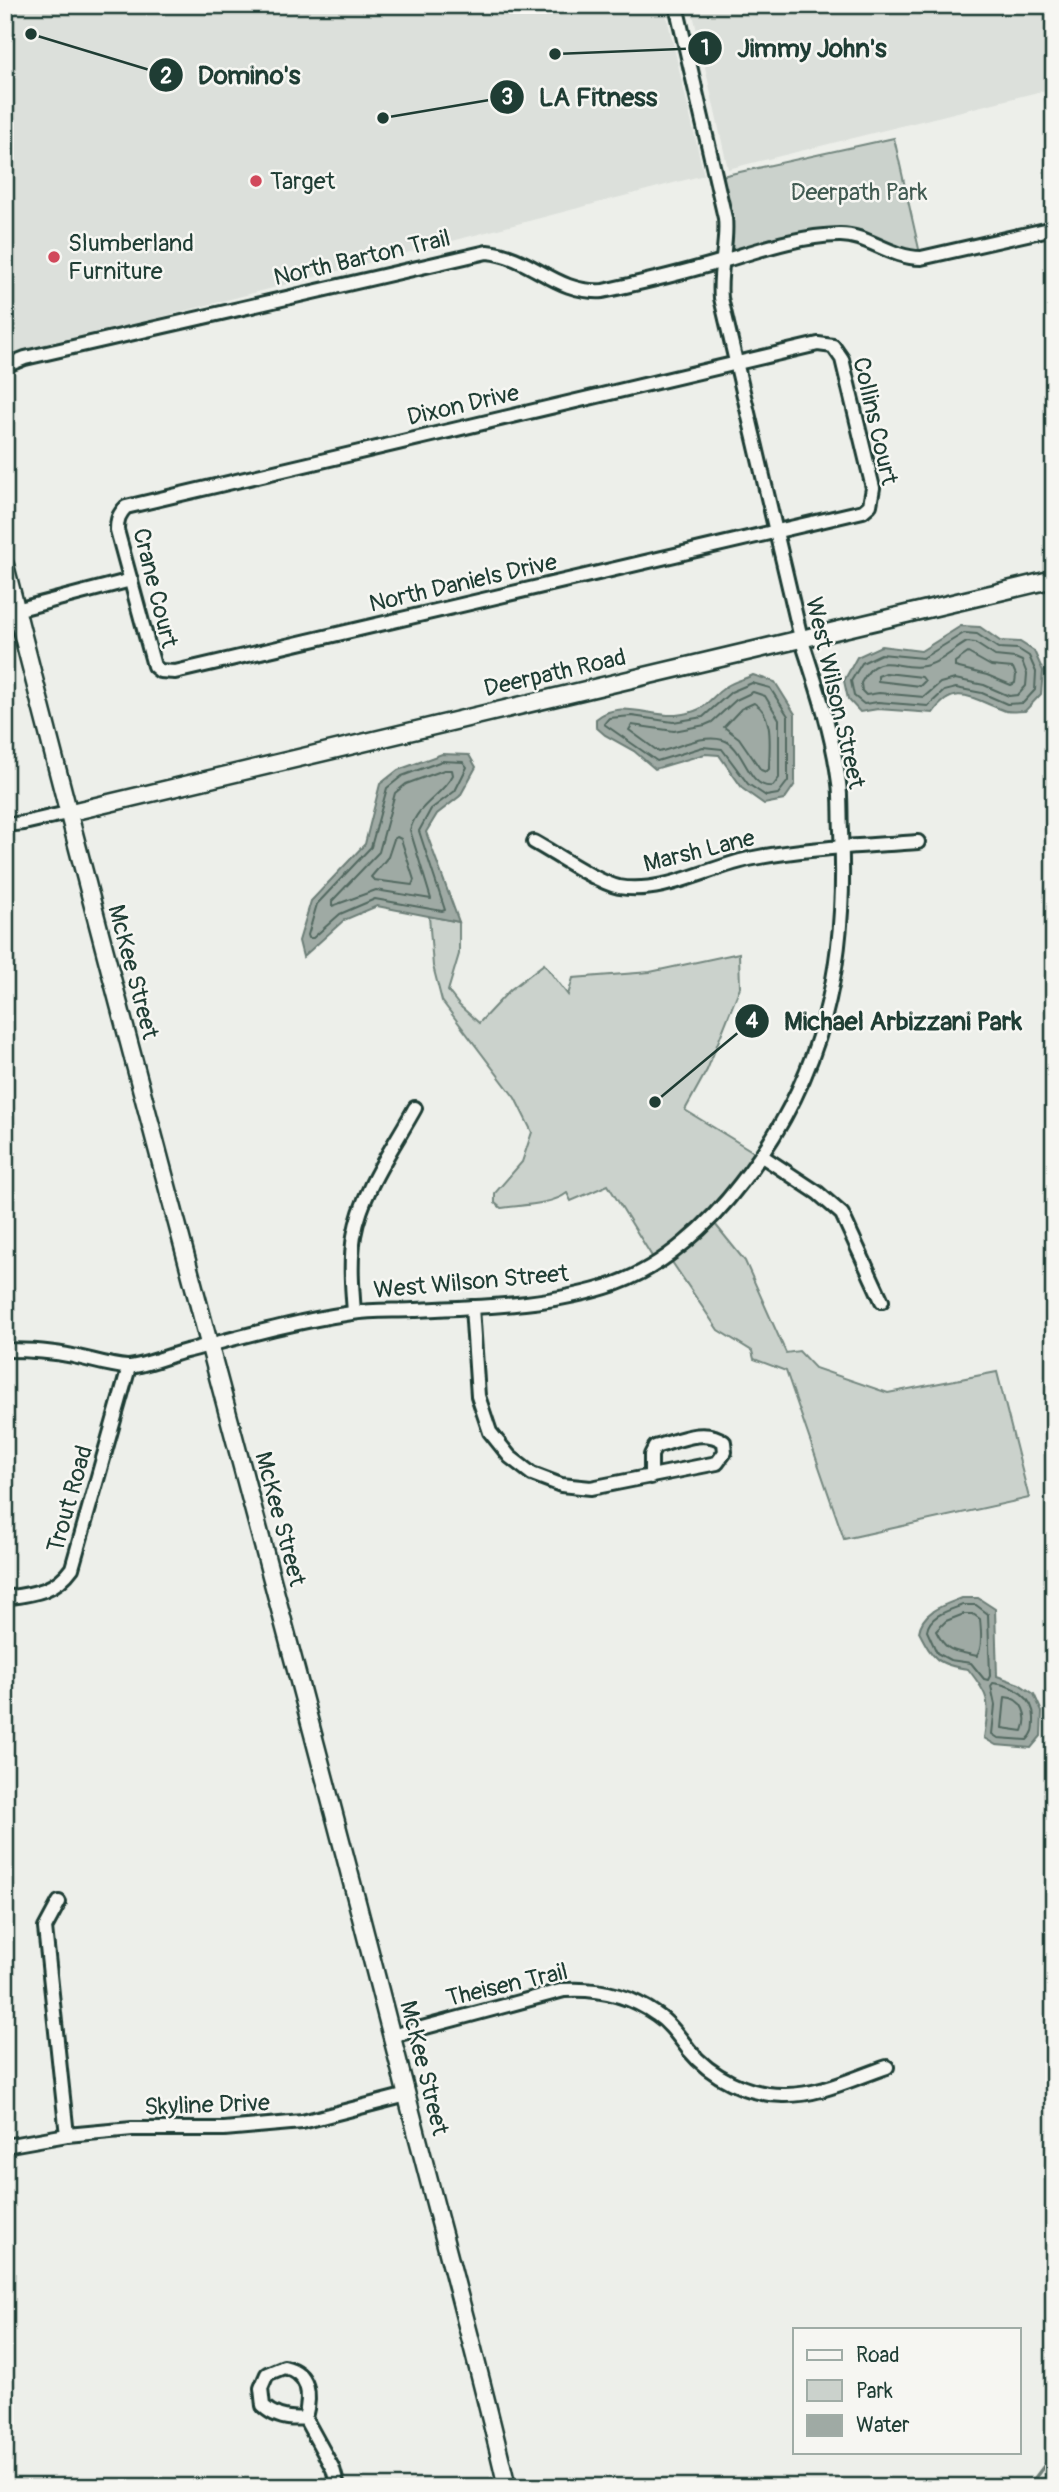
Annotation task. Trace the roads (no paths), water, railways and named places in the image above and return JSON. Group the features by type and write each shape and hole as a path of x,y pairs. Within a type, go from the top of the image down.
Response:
{"street":[{"name":"West Wilson Street","path":"129,1367 282,1326 354,1312 472,1307 572,1297 618,1283 640,1273 695,1234 727,1202 762,1156 806,1075 824,1025 840,932 842,848 839,783 816,682 801,638 721,298 719,279 727,237 721,197 676,5"},
{"name":"North Barton Trail","path":"5,366 25,358 487,252 506,254 562,284 589,292 615,288 815,237 856,237 898,256 921,258 1054,228"},
{"name":"Dixon Drive","path":"120,513 133,504 818,344"},
{"name":"Collins Court","path":"818,344 833,346 842,359 873,488 870,505 856,514"},
{"name":"Crane Court","path":"120,513 117,530 151,659 160,671"},
{"name":"North Daniels Drive","path":"160,671 175,672 856,514"},
{"name":"McKee Street","path":"5,565 67,813 208,1345 295,1659 507,2487"},
{"name":"Deerpath Road","path":"67,813 1054,579"},
{"path":"16,610 131,580"},
{"path":"5,825 67,813"},
{"name":"Marsh Lane","path":"534,842 612,885 632,888 672,882 751,858 918,842"},
{"path":"354,1312 351,1270 355,1234 368,1194 415,1108"},
{"path":"762,1156 818,1193 842,1214 882,1301"},
{"path":"472,1307 478,1396 489,1432 509,1457 533,1474 561,1485 591,1488 651,1477 717,1462 725,1452 723,1442 715,1435 703,1434 655,1447 650,1455 651,1477"},
{"path":"5,1350 34,1350 129,1367"},
{"name":"Trout Road","path":"5,1598 45,1591 64,1579 72,1568 129,1367"},
{"path":"58,1902 45,1928 67,2135"},
{"name":"Theisen Trail","path":"392,2036 564,1990 602,1990 629,1998 657,2014 702,2064 729,2082 757,2092 783,2095 806,2093 887,2067"},
{"name":"Skyline Drive","path":"5,2146 67,2135 132,2129 224,2129 302,2122 407,2095"},
{"path":"305,2418 288,2419 278,2416 264,2406 261,2388 267,2374 284,2367 296,2371 304,2378 309,2396 305,2418 333,2469 338,2487"}],"water":[{"path":"961,626 980,627 1000,641 1020,642 1034,651 1043,671 1041,694 1025,711 1005,711 974,698 957,695 941,703 933,713 878,709 860,712 848,699 844,681 857,657 881,646 921,651"},
{"path":"753,675 775,682 795,714 795,784 784,800 764,804 743,789 719,755 705,754 655,769 634,751 596,727 596,719 615,710 666,715 695,711 727,686"},
{"path":"442,754 469,755 476,767 460,796 437,814 426,832 459,922 377,906 344,920 303,957 299,941 311,901 365,844 380,784 398,770"},
{"path":"962,1598 978,1598 995,1609 997,1676 1019,1684 1034,1694 1042,1712 1041,1736 1031,1748 996,1745 984,1738 987,1701 981,1687 968,1669 943,1663 932,1655 919,1632 929,1614"}],"waterway":[{"path":"1028,2487 1054,2453"}],"place":[{"name":"Domino's","path":"31,34"},
{"name":"Jimmy John's","path":"555,54"},
{"name":"LA Fitness","path":"383,118"},
{"name":"Target","path":"256,181"},
{"name":"Slumberland Furniture","path":"54,257"},
{"name":"Michael Arbizzani Park","path":"655,1102"}],"park label":[{"name":"Deerpath Park","path":"859,192"}]}
